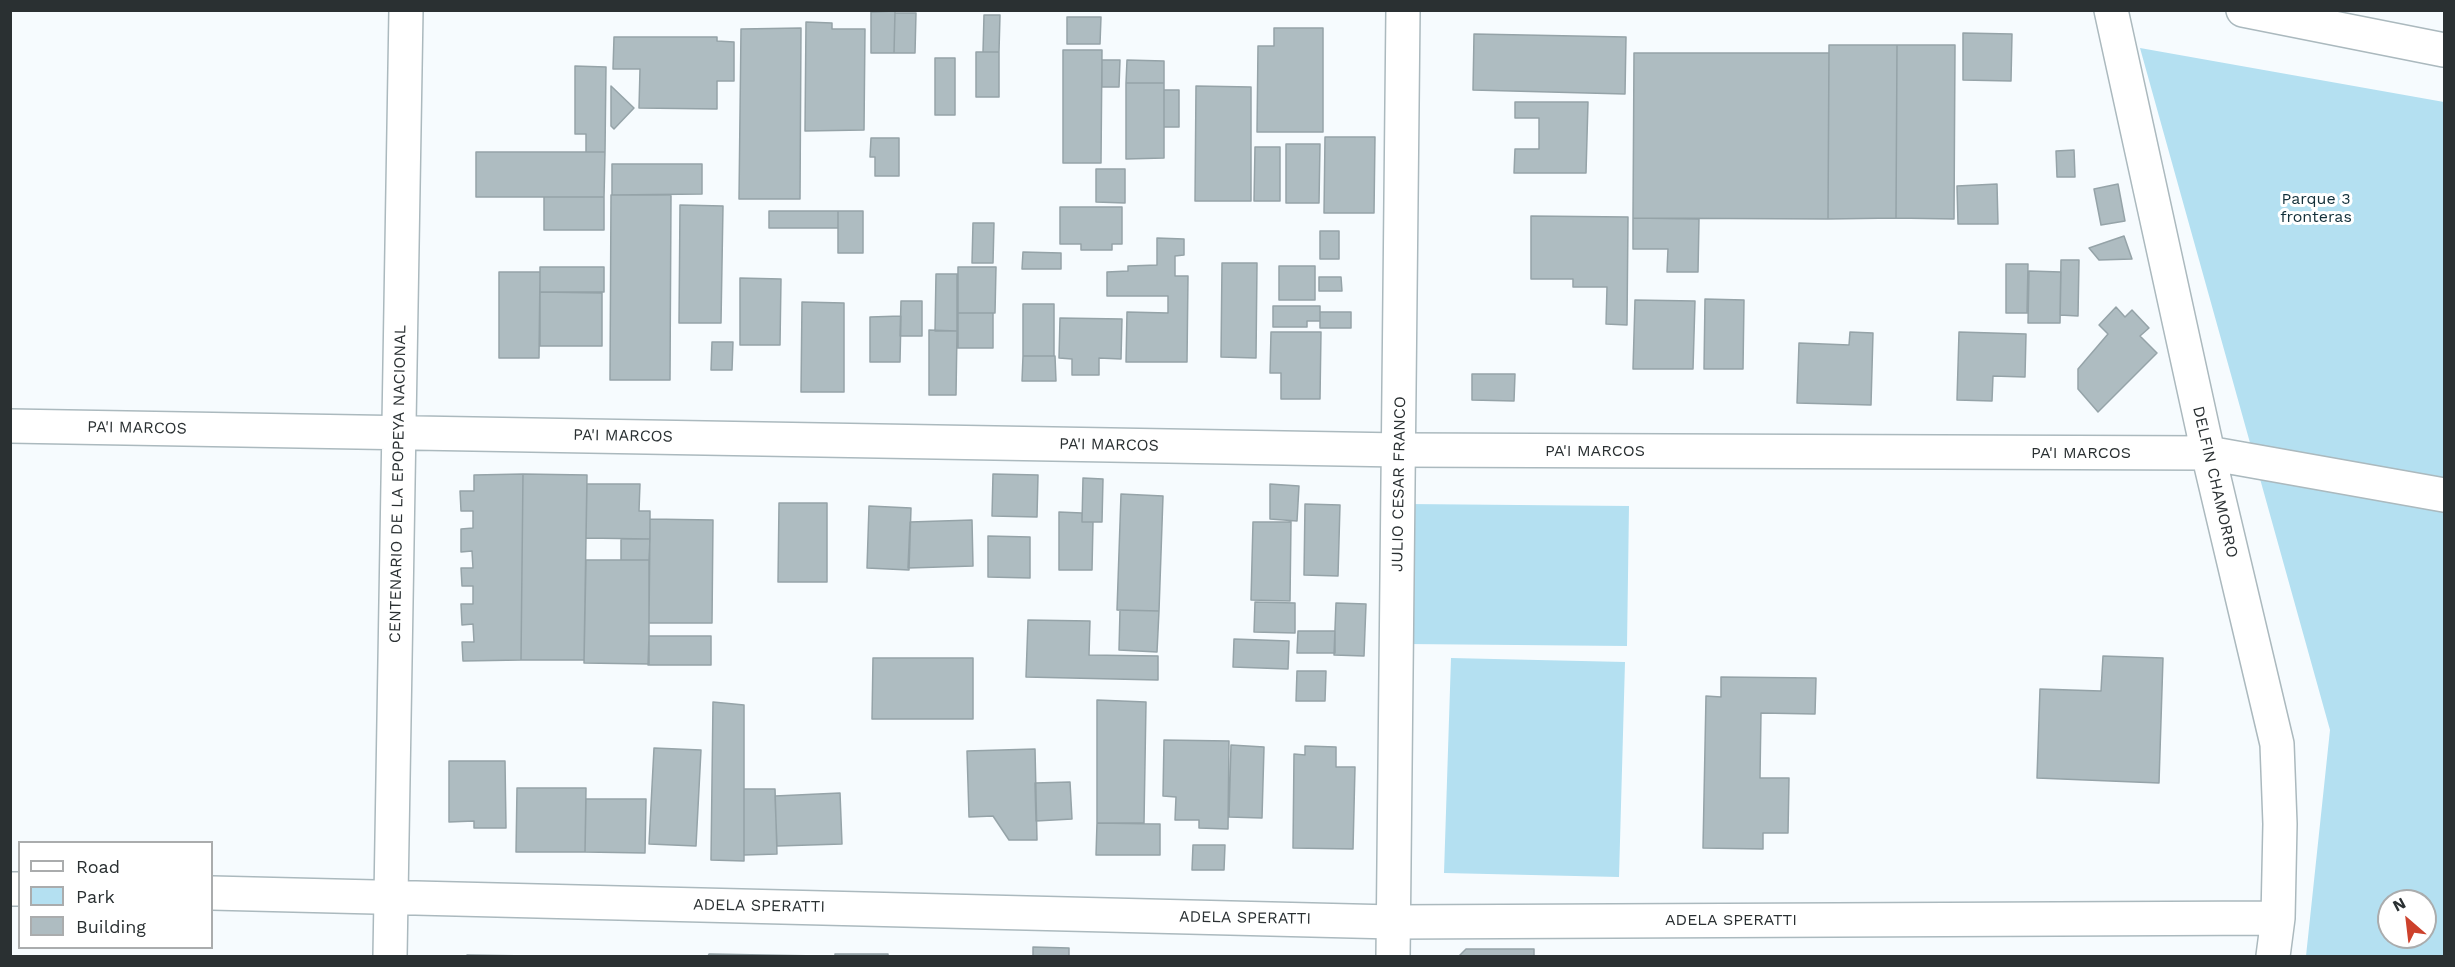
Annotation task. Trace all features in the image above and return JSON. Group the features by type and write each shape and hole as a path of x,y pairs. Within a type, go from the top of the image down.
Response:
{"street":[{"name":"CENTENARIO DE LA EPOPEYA NACIONAL","path":"390,957 406,10"},
{"name":"JULIO CESAR FRANCO","path":"1393,957 1403,10"},
{"name":"DELFIN CHAMORRO","path":"2111,10 2208,453 2277,744 2280,824 2278,918 2273,957"},
{"path":"2243,10 2445,50"},
{"name":"PA'I MARCOS","path":"10,426 1400,450 2208,453 2445,495"},
{"name":"ADELA SPERATTI","path":"213,893 1393,922 2278,918"}],"green space":[{"name":"Parque 3 fronteras","path":"2140,48 2444,102 2444,956 2306,956 2330,730"},
{"path":"1408,504 1629,506 1627,646 1406,644"},
{"path":"1451,658 1625,662 1619,877 1444,873"}],"building":[{"path":"895,11 894,53 871,53 871,12"},
{"path":"895,13 916,13 915,53 894,53"},
{"path":"984,15 1000,15 999,52 983,52"},
{"path":"1067,17 1101,17 1100,44 1067,44"},
{"path":"806,22 832,23 832,29 865,29 864,130 805,131"},
{"path":"801,28 800,199 739,199 741,29"},
{"path":"1274,28 1323,28 1323,132 1257,132 1258,46 1274,46"},
{"path":"1963,33 2012,34 2011,81 1963,80"},
{"path":"1474,34 1626,37 1625,94 1473,90"},
{"path":"614,37 717,37 717,41 734,42 734,81 717,81 717,109 639,108 640,69 613,69"},
{"path":"1829,45 1897,45 1896,218 1828,219"},
{"path":"1897,45 1955,45 1954,219 1896,218"},
{"path":"1063,50 1102,50 1101,163 1063,163"},
{"path":"976,52 999,52 999,97 976,97"},
{"path":"1634,53 1829,53 1828,219 1633,218"},
{"path":"935,58 955,58 955,115 935,115"},
{"path":"1102,60 1120,60 1119,87 1102,87"},
{"path":"1127,60 1164,61 1164,83 1126,83"},
{"path":"575,66 606,67 605,152 586,152 586,134 575,134"},
{"path":"1126,83 1164,83 1164,158 1126,159"},
{"path":"611,86 634,108 614,129 611,126"},
{"path":"1196,86 1251,87 1251,201 1195,201"},
{"path":"1164,90 1179,90 1179,127 1164,127"},
{"path":"1515,102 1588,102 1586,173 1514,173 1515,149 1539,149 1539,118 1515,118"},
{"path":"1325,137 1375,137 1374,213 1324,213"},
{"path":"871,138 899,138 899,176 875,176 875,157 870,157"},
{"path":"1286,144 1320,144 1319,203 1286,203"},
{"path":"1255,147 1280,147 1280,201 1254,201"},
{"path":"2074,150 2075,177 2057,177 2056,151"},
{"path":"476,152 605,152 604,197 476,197"},
{"path":"612,164 702,164 702,194 612,195"},
{"path":"1096,169 1125,169 1125,203 1096,202"},
{"path":"1997,184 1998,224 1958,224 1957,186"},
{"path":"2118,184 2125,221 2101,225 2094,189"},
{"path":"611,195 671,195 670,380 610,380"},
{"path":"544,197 604,197 604,230 544,230"},
{"path":"680,205 723,206 721,323 679,323"},
{"path":"1060,207 1122,207 1122,244 1112,244 1112,250 1081,250 1081,244 1060,244"},
{"path":"769,211 838,211 838,228 769,228"},
{"path":"838,211 863,211 863,253 838,253"},
{"path":"1531,216 1628,217 1627,325 1606,324 1607,287 1573,287 1573,279 1531,279"},
{"path":"1633,218 1699,219 1698,272 1667,272 1668,249 1633,249"},
{"path":"973,223 994,223 993,263 972,263"},
{"path":"1320,231 1339,231 1339,259 1320,259"},
{"path":"2124,236 2132,259 2099,260 2089,248"},
{"path":"1157,238 1184,239 1184,255 1175,256 1175,276 1188,276 1187,362 1126,362 1127,312 1168,313 1168,296 1107,296 1107,272 1128,271 1128,266 1157,265"},
{"path":"1023,252 1061,253 1061,269 1022,269"},
{"path":"2061,260 2079,260 2078,316 2060,315"},
{"path":"1222,263 1257,263 1256,358 1221,357"},
{"path":"2006,264 2028,264 2027,313 2006,313"},
{"path":"1279,266 1315,266 1315,300 1279,300"},
{"path":"540,267 604,267 604,292 540,292"},
{"path":"958,267 996,267 995,313 958,313"},
{"path":"2029,271 2061,272 2060,323 2028,323"},
{"path":"499,272 540,272 539,358 499,358"},
{"path":"936,274 957,274 957,331 935,331"},
{"path":"1319,277 1341,277 1342,291 1319,291"},
{"path":"740,278 781,279 780,345 740,345"},
{"path":"540,292 602,293 602,346 540,346"},
{"path":"1705,299 1744,300 1743,369 1704,369"},
{"path":"1635,300 1695,301 1693,369 1633,369"},
{"path":"901,301 922,301 922,336 900,336"},
{"path":"802,302 844,303 844,392 801,392"},
{"path":"1023,304 1054,304 1054,356 1023,356"},
{"path":"1273,306 1320,306 1320,321 1307,321 1307,327 1273,327"},
{"path":"2116,307 2125,317 2132,310 2149,328 2140,336 2157,353 2098,412 2078,389 2078,369 2108,334 2099,325"},
{"path":"1320,312 1351,312 1351,328 1320,328"},
{"path":"958,313 993,313 993,348 958,348"},
{"path":"901,316 900,362 870,362 870,317"},
{"path":"1060,318 1122,319 1121,359 1099,358 1099,375 1072,375 1072,359 1059,358"},
{"path":"929,330 957,331 956,395 929,395"},
{"path":"1271,332 1321,332 1320,399 1281,399 1281,373 1270,373"},
{"path":"1850,332 1873,333 1871,405 1797,403 1799,343 1849,345"},
{"path":"1959,332 2026,334 2025,377 1993,376 1992,401 1957,400"},
{"path":"712,342 733,342 732,370 711,370"},
{"path":"1023,356 1055,356 1056,381 1022,381"},
{"path":"1472,374 1515,374 1514,401 1472,400"},
{"path":"523,474 587,475 584,660 521,660"},
{"path":"523,474 521,660 463,661 462,642 474,642 473,624 462,625 461,604 473,604 473,586 462,586 461,568 473,568 472,551 461,552 461,529 473,528 473,511 461,511 460,491 474,491 474,475"},
{"path":"993,474 1038,475 1037,517 992,516"},
{"path":"1083,478 1103,479 1102,522 1082,522"},
{"path":"587,484 640,484 639,511 650,511 650,539 586,538"},
{"path":"1270,484 1299,486 1297,521 1270,519"},
{"path":"1121,494 1163,496 1159,611 1117,610"},
{"path":"779,503 827,503 827,582 778,582"},
{"path":"1305,504 1340,505 1338,576 1304,575"},
{"path":"869,506 911,508 909,570 867,568"},
{"path":"1059,512 1082,513 1082,522 1093,522 1092,570 1059,570"},
{"path":"650,519 713,520 712,623 649,623"},
{"path":"972,520 973,566 908,568 910,522"},
{"path":"1253,522 1291,522 1290,601 1251,600"},
{"path":"988,536 1030,537 1030,578 988,577"},
{"path":"621,539 650,539 649,560 621,560"},
{"path":"586,560 649,560 649,664 584,663"},
{"path":"1255,602 1295,603 1295,633 1254,632"},
{"path":"1336,603 1366,604 1364,656 1334,655"},
{"path":"1120,610 1159,611 1157,652 1119,650"},
{"path":"1028,620 1090,621 1089,655 1158,656 1158,680 1026,677"},
{"path":"1298,631 1335,631 1335,653 1297,653"},
{"path":"649,636 711,636 711,665 648,665"},
{"path":"1234,639 1289,641 1288,669 1233,667"},
{"path":"2103,656 2163,658 2159,783 2037,778 2040,689 2101,691"},
{"path":"873,658 973,658 973,719 872,719"},
{"path":"1297,671 1326,671 1325,701 1296,701"},
{"path":"1721,677 1816,678 1815,714 1761,713 1760,778 1789,778 1788,833 1763,833 1763,849 1703,848 1706,696 1721,697"},
{"path":"1097,700 1146,702 1144,823 1097,823"},
{"path":"713,702 744,705 744,861 711,860"},
{"path":"1164,740 1229,741 1228,829 1199,828 1199,820 1175,820 1176,797 1163,796"},
{"path":"1231,745 1264,747 1262,818 1229,817"},
{"path":"1305,746 1336,747 1336,767 1355,767 1353,849 1293,848 1294,754 1305,755"},
{"path":"654,748 701,750 696,846 649,844"},
{"path":"1035,749 1037,840 1009,840 993,816 969,817 967,751"},
{"path":"449,761 505,761 506,828 474,828 474,821 449,822"},
{"path":"1070,782 1072,819 1036,821 1035,783"},
{"path":"517,788 586,788 585,852 516,852"},
{"path":"744,789 775,789 777,854 744,855"},
{"path":"840,793 842,844 777,846 775,796"},
{"path":"586,799 646,799 645,853 585,852"},
{"path":"1097,823 1160,824 1160,855 1096,855"},
{"path":"1193,845 1225,845 1224,870 1192,870"},
{"path":"1033,947 1069,948 1069,956 1033,956"},
{"path":"1466,949 1534,949 1534,956 1459,956"},
{"path":"709,954 820,956 708,956"},
{"path":"835,954 888,954 888,956 835,956"},
{"path":"467,955 531,956 467,956"}]}
